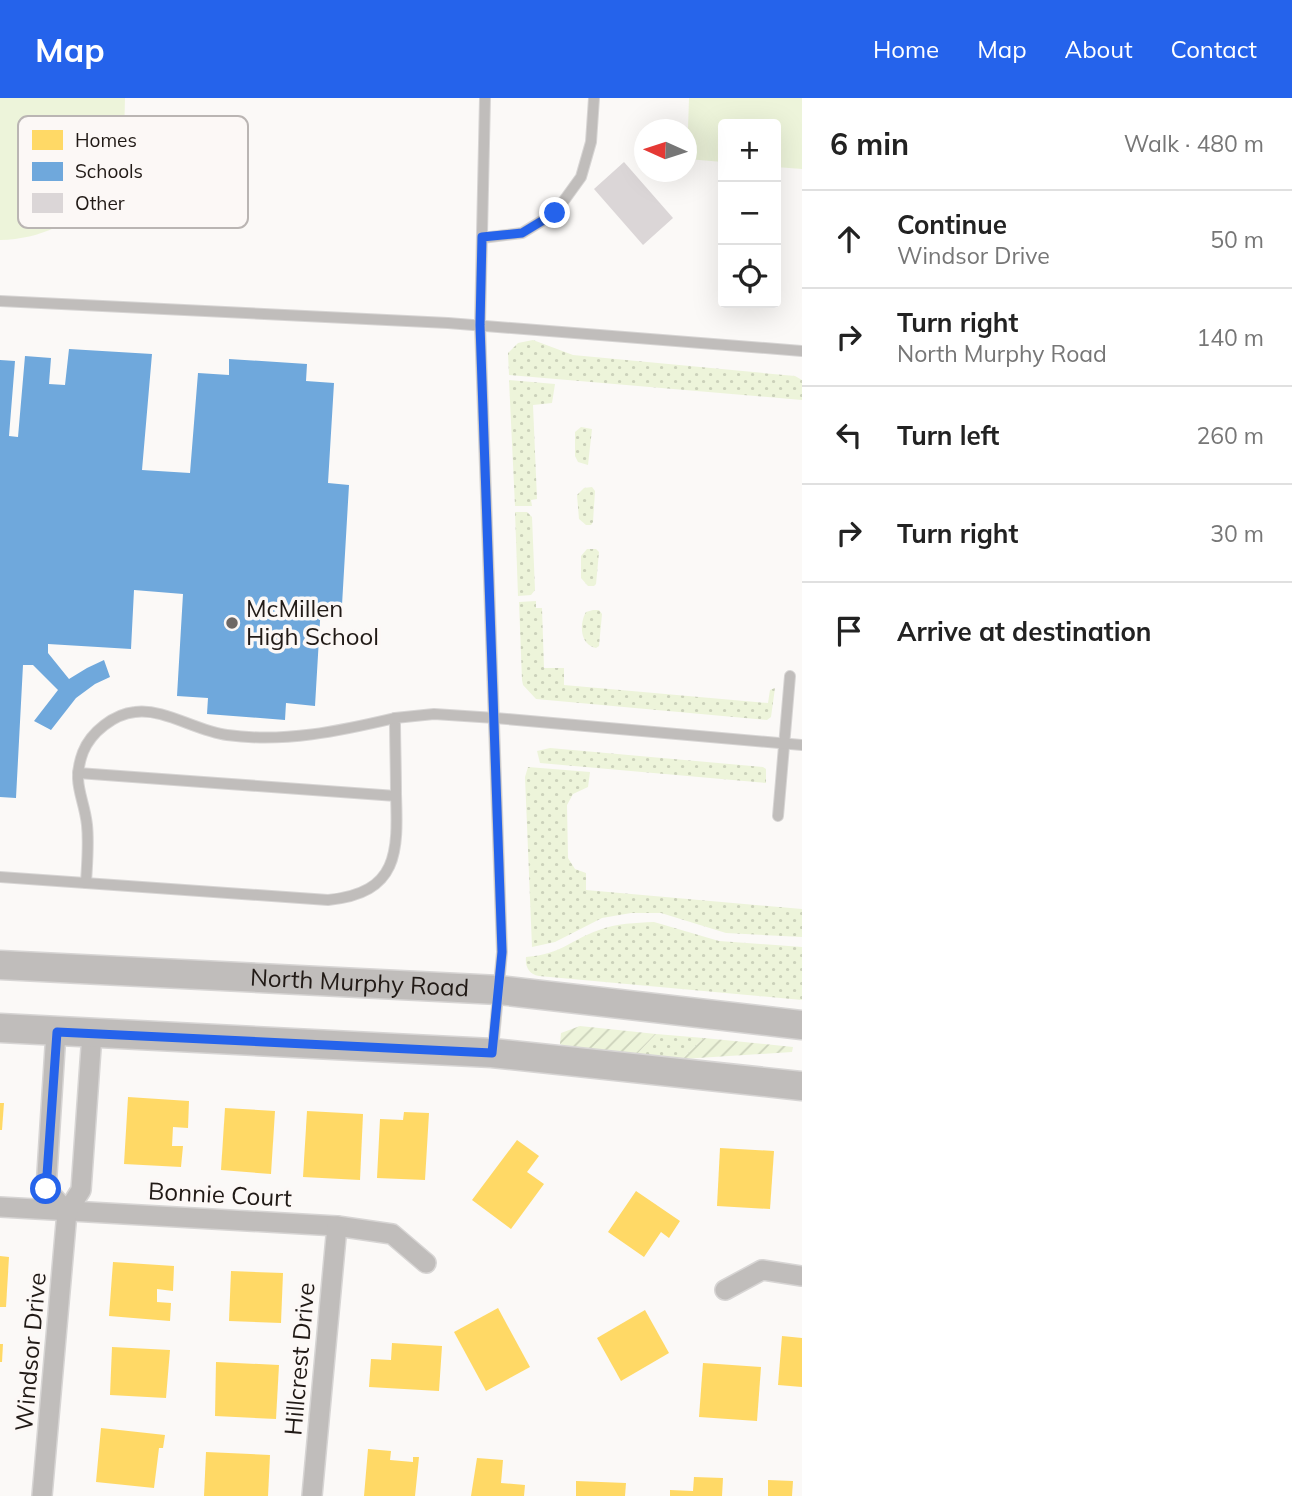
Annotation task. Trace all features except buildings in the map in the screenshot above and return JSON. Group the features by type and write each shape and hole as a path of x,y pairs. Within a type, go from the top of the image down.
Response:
{"main road":[{"name":"North Murphy Road","path":"0,965 499,990 802,1025"},
{"path":"0,1028 492,1053 802,1086"}],"street":[{"path":"57,1032 46,1189 67,1212"},
{"name":"Windsor Drive","path":"42,1496 67,1212 81,1191 92,1034"},
{"name":"Bonnie Court","path":"0,1207 337,1226 392,1234 426,1263"},
{"name":"Hillcrest Drive","path":"312,1496 337,1226"},
{"path":"725,1290 762,1270 802,1276"}],"lane":[{"path":"485,98 480,325 502,952 492,1053"},
{"path":"482,237 522,233 555,213 581,177 591,142 594,98"},
{"path":"0,301 480,325 802,351"},
{"path":"778,816 790,676"},
{"path":"86,883 88,829 78,789 78,773 83,752 95,734 117,717 132,712 160,713 185,724 228,736 282,737 332,733 395,718 435,714 802,745"},
{"path":"0,877 328,900 341,899 367,890 379,882 396,851 395,718"},
{"path":"78,773 396,796"}],"green space":[{"path":"0,98 125,98 125,116 18,116 18,228 53,228 43,233 0,240"},
{"path":"689,98 802,98 802,169 781,167 781,119 718,119 718,162 697,160 697,119 688,119"},
{"path":"533,340 573,355 795,376 802,380 802,400 509,375 508,353 518,343"},
{"path":"509,380 555,384 552,403 533,405 537,499 531,500 532,506 515,506"},
{"path":"581,427 592,429 588,465 578,462 575,456 575,432"},
{"path":"592,487 595,491 593,522 586,525 579,519 577,495 584,488"},
{"path":"515,512 527,512 532,517 535,590 531,595 518,596"},
{"path":"587,549 596,549 599,552 594,586 588,586 581,578 581,556"},
{"path":"536,601 536,608 542,608 544,668 564,668 564,685 768,703 770,690 775,688 771,717 767,720 536,699 523,685 522,680 519,602"},
{"path":"599,610 602,614 599,646 596,648 587,643 582,633 586,612"},
{"path":"550,748 763,767 766,769 766,783 540,763 537,751"},
{"path":"528,767 590,772 588,787 573,794 567,805 568,858 575,869 586,873 586,890 802,909 802,937 726,933 661,913 631,913 602,918 555,942 532,947 525,777"},
{"path":"654,922 719,941 802,947 802,1000 539,976 530,972 527,967 526,957 549,953 599,930"},
{"path":"580,1026 656,1034 634,1057 567,1048 560,1044 561,1033"},
{"path":"656,1034 704,1038 682,1059 634,1057"},
{"path":"704,1038 793,1047 792,1052 682,1059"}],"place":[{"name":"McMillen High School","path":"232,623"}],"route":[{"path":"46,1189 57,1032 492,1053 502,952 480,325 482,237 522,233 555,213"}]}
